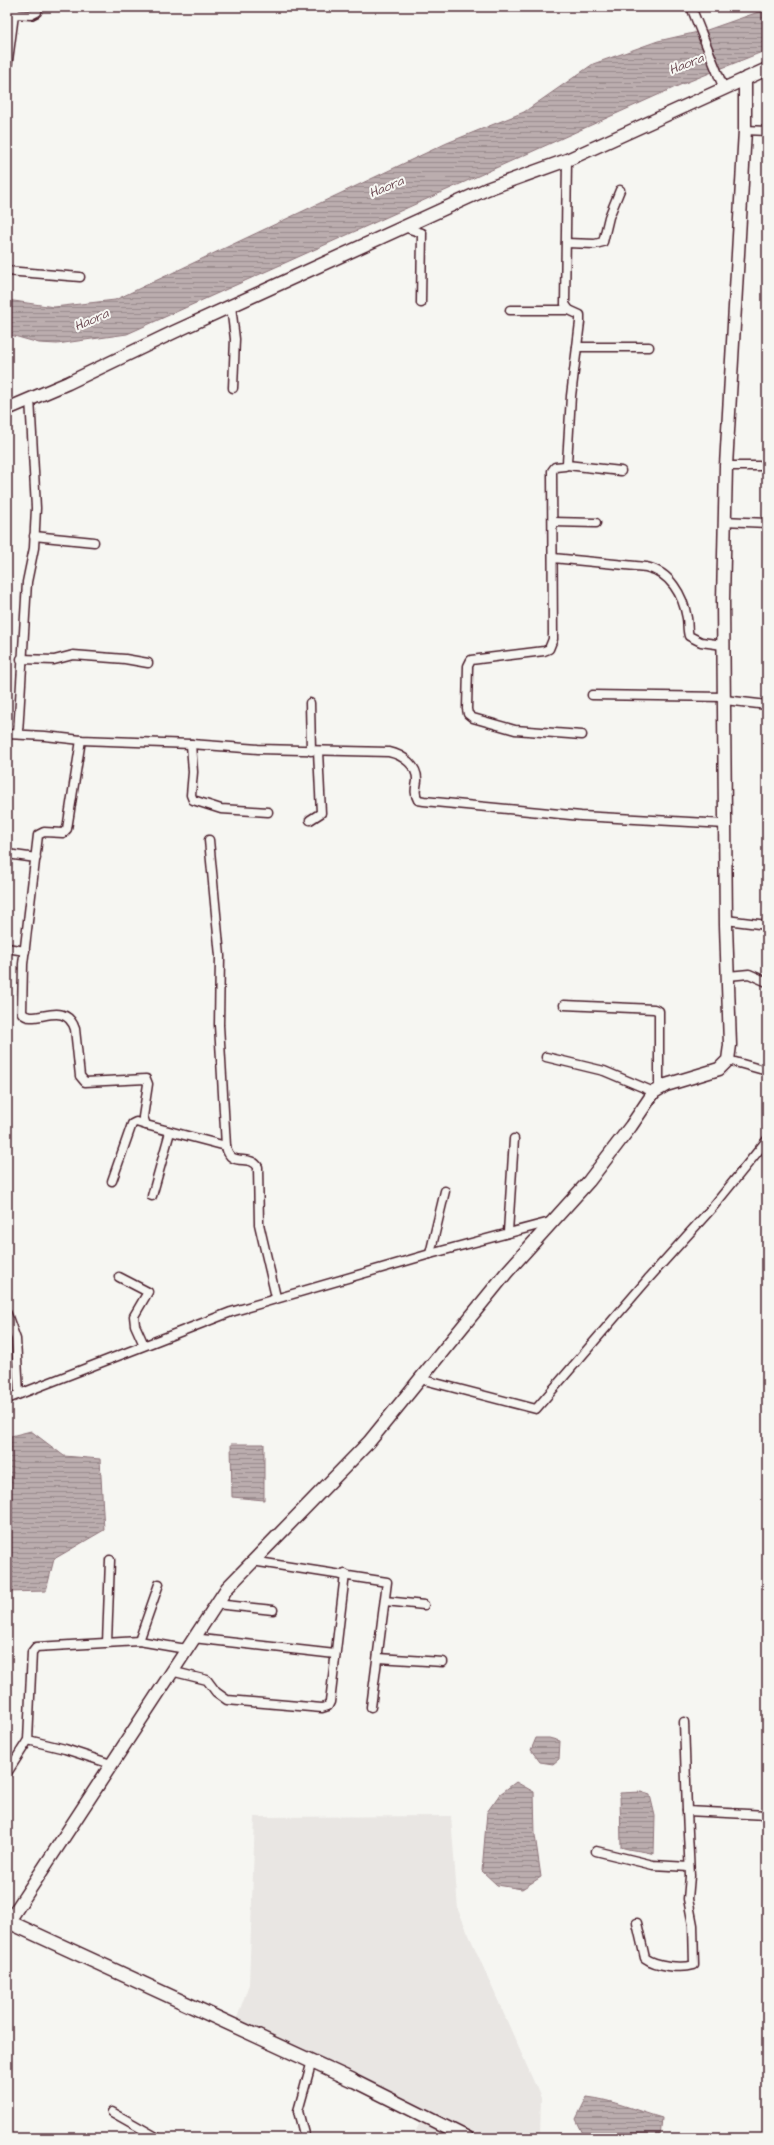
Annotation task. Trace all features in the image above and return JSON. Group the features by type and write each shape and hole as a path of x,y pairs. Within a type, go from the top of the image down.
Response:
{"main road":[{"path":"8,1922 352,2080"}],"street":[{"path":"7,68 14,11 33,15 37,12 38,7"},
{"path":"691,7 724,89"},
{"path":"7,409 68,383 231,306 487,189 567,160 767,69"},
{"path":"546,1057 604,1071 656,1090 719,1069 728,1060 730,1045 726,920 725,698 723,645 724,521 745,130 745,79"},
{"path":"745,130 767,131"},
{"path":"567,160 565,304 569,310"},
{"path":"566,243 599,244 603,242 609,217 620,190"},
{"path":"403,227 422,234 421,303"},
{"path":"7,271 80,277"},
{"path":"231,306 235,339 233,388"},
{"path":"510,310 569,310 578,314 580,317 566,465"},
{"path":"577,347 649,347"},
{"path":"18,734 21,660 28,573 34,536 36,491 30,398"},
{"path":"582,734 515,730 474,718 468,714 467,709 468,666 471,660 544,651 551,646 553,639 552,469 566,465 620,472"},
{"path":"726,466 767,466"},
{"path":"724,521 767,523"},
{"path":"553,522 596,522"},
{"path":"34,536 94,542"},
{"path":"553,558 646,567 656,570 677,589 686,611 689,636 701,642 723,645"},
{"path":"21,660 54,660 73,655 125,659 148,663"},
{"path":"592,695 725,698 767,705"},
{"path":"310,703 321,810 320,815 310,820"},
{"path":"7,734 81,740 191,744 258,749 382,752 399,756 414,768 417,778 415,793 418,800 581,816 726,824"},
{"path":"81,740 67,829 63,833 39,834 25,951 22,988 23,1014 27,1016 58,1014 66,1017 72,1023 76,1029 80,1076 85,1082 146,1080 148,1084 143,1117 146,1125"},
{"path":"191,744 193,772 191,795 193,800 221,809 268,812"},
{"path":"209,840 220,956 221,1070 226,1146 228,1154 231,1157 255,1163 258,1167 259,1224 276,1298"},
{"path":"7,854 36,858"},
{"path":"726,920 767,926"},
{"path":"7,948 25,951"},
{"path":"728,976 749,974 767,982"},
{"path":"8,1922 171,1671 227,1588 369,1442 523,1254 550,1222 589,1181 631,1126 656,1090 659,1011 654,1009 564,1005"},
{"path":"728,1060 767,1071"},
{"path":"112,1181 132,1124 136,1122 226,1146"},
{"path":"152,1196 170,1132"},
{"path":"508,1232 514,1139"},
{"path":"420,1379 536,1409 679,1245 767,1140"},
{"path":"430,1254 445,1191"},
{"path":"7,1399 224,1314 430,1254 550,1222"},
{"path":"119,1277 148,1292 134,1316 135,1325 144,1345"},
{"path":"7,1314 10,1328 16,1339 19,1394"},
{"path":"107,1643 110,1560"},
{"path":"252,1561 386,1581 388,1585 371,1707"},
{"path":"171,1671 207,1680 216,1692 227,1700 322,1708 328,1706 330,1702 345,1574"},
{"path":"139,1641 159,1584"},
{"path":"385,1601 424,1605"},
{"path":"216,1604 273,1610"},
{"path":"193,1638 335,1654"},
{"path":"7,1773 28,1740 33,1649 40,1646 72,1646 139,1641 186,1649"},
{"path":"378,1658 443,1662"},
{"path":"638,1923 645,1958 651,1962 687,1967 694,1964 693,1925 688,1899 690,1876 688,1867 684,1722"},
{"path":"28,1740 73,1751 111,1764"},
{"path":"687,1811 767,1815"},
{"path":"596,1851 653,1865 688,1867"},
{"path":"304,2138 298,2111 312,2061"},
{"path":"352,2080 468,2138"},
{"path":"112,2112 158,2138"}],"shaded area":[{"path":"451,1816 458,1910 541,2098 540,2138 412,2138 425,2113 237,2018 249,1984 255,1817"}],"water":[{"name":"Haora","path":"767,9 767,50 680,85 127,334 57,344 39,343 7,334 7,300 54,307 115,300 447,143 524,112 593,64 658,41 707,30"},
{"path":"31,1431 64,1456 100,1459 104,1530 54,1559 46,1591 7,1592 7,1437"},
{"path":"231,1444 264,1444 264,1500 232,1497"},
{"path":"536,1738 549,1738 560,1741 559,1759 553,1764 540,1762 531,1750"},
{"path":"516,1782 534,1792 535,1835 541,1877 522,1889 497,1885 482,1871 487,1812 500,1794"},
{"path":"641,1792 650,1795 655,1816 654,1854 621,1847 620,1793"},
{"path":"587,2097 616,2103 662,2118 660,2138 585,2138 576,2119"}]}
